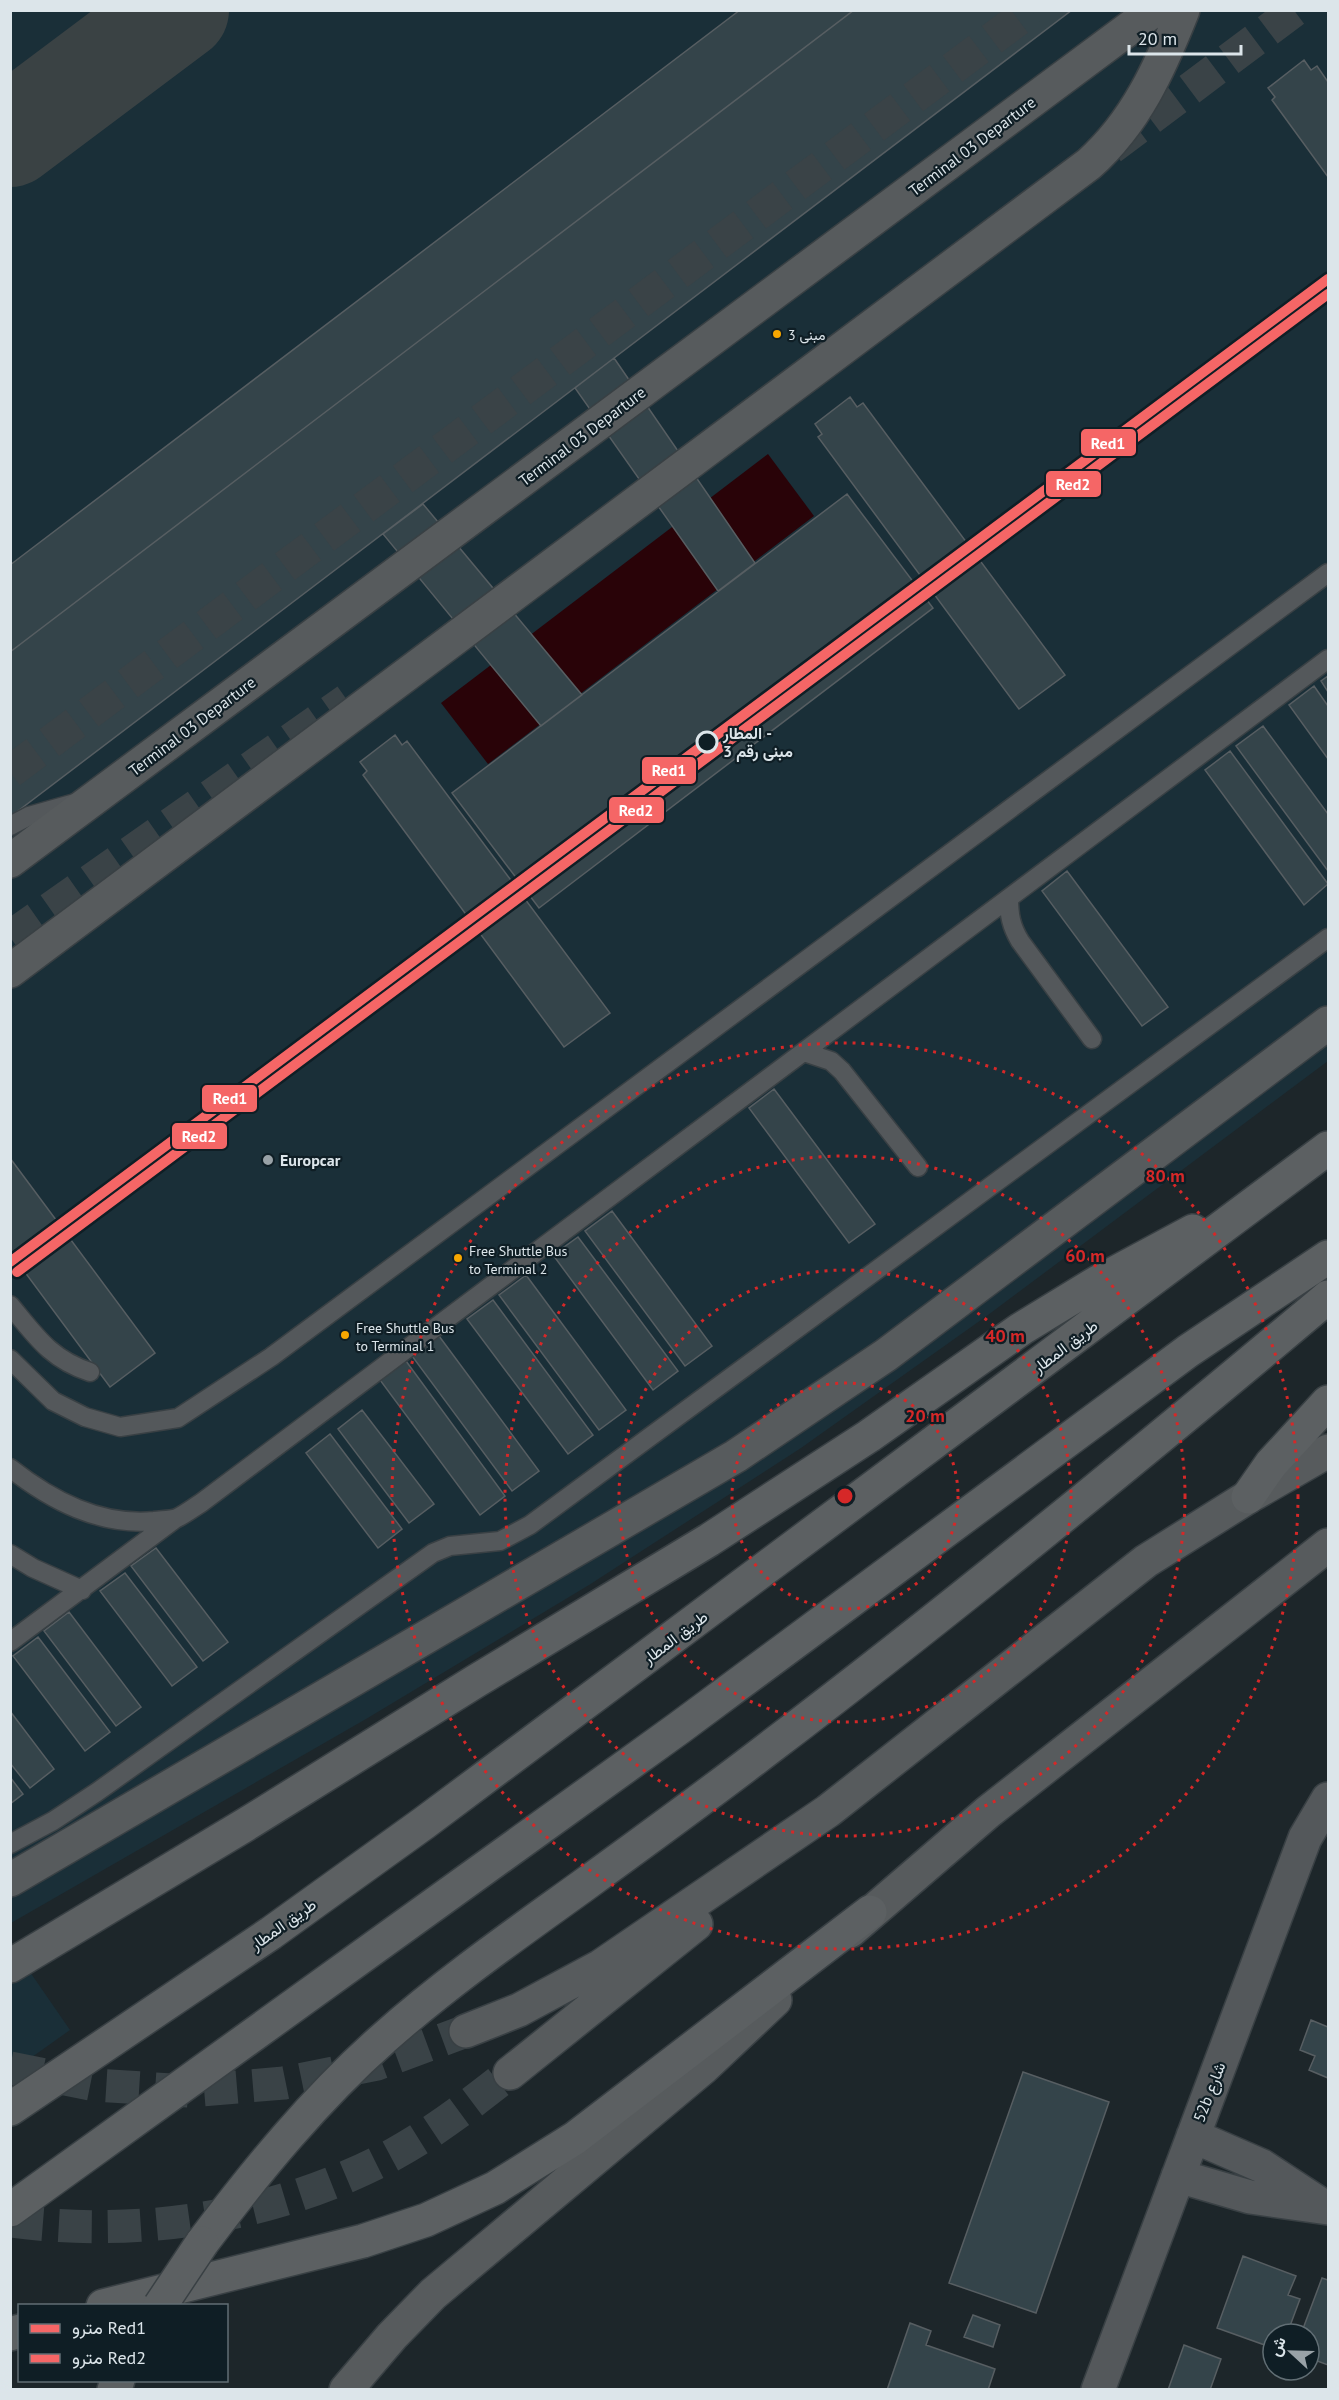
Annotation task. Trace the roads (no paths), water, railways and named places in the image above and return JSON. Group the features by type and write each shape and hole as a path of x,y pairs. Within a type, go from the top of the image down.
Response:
{"highway":[{"name":"طريق المطار","path":"10,2109 271,1933 424,1823 1329,1148"},
{"path":"10,1966 245,1825 476,1681 628,1591 790,1489 1021,1329 1098,1282 1177,1239 1260,1201"},
{"path":"10,2210 679,1728 1188,1351 1329,1257"},
{"path":"161,2304 202,2243 281,2142 324,2095 434,1995 718,1787 870,1671 1010,1560 1329,1297"},
{"path":"1248,1497 1271,1464 1329,1402"},
{"path":"111,2304 363,2241 426,2220 495,2188 575,2138 870,1912"}],"main road":[{"name":"Terminal 03 Departure","path":"10,861 1155,10"},
{"path":"10,971 1089,164 1118,135 1142,102 1184,10"},
{"path":"10,1880 736,1456 886,1355 1329,1023"},
{"path":"510,2073 650,1963 828,1811 1146,1561 1248,1497 1329,1451"},
{"path":"346,2390 392,2336 433,2294 541,2200 613,2144 704,2067 870,1912 988,1812 1329,1545"},
{"path":"466,2031 519,2010 601,1966 828,1811"}],"street":[{"name":"52b شارع","path":"1098,2390 1305,1838 1329,1799"},
{"path":"1193,2136 1262,2166 1327,2207"},
{"path":"1178,2176 1250,2198 1327,2207"}],"lane":[{"path":"10,1359 53,1401 85,1417 120,1427 178,1418 271,1356 1329,573"},
{"path":"10,1642 201,1503 1329,659"},
{"path":"10,826 29,816 60,806 94,799"},
{"path":"1009,898 1012,928 1092,1039"},
{"path":"10,1844 53,1821 97,1792 433,1553 450,1546 500,1541 530,1525 1329,938"},
{"path":"804,1052 831,1061 842,1071 918,1167"},
{"path":"10,1305 50,1352 75,1367 90,1372"},
{"path":"10,1468 32,1485 65,1505 101,1517 139,1522 176,1519"},
{"path":"10,1554 33,1568 82,1590"}],"tunnel":[{"path":"10,772 1031,10"},
{"path":"1111,148 1295,10"},
{"path":"10,937 347,700"},
{"path":"10,2068 95,2085 189,2091 284,2083 377,2064 466,2031"},
{"path":"10,2221 60,2226 109,2227 208,2218 256,2207 349,2176 394,2154 454,2116 510,2073"}],"metro line":[{"name":"Red1","path":"10,1262 1328,279"},
{"name":"Red2","path":"17,1272 1328,294"}],"place":[{"name":"مبنى 3","path":"777,334"},
{"name":"المطار - مبنى رقم 3","path":"707,742"},
{"name":"Europcar","path":"268,1160"},
{"name":"Free Shuttle Bus to Terminal 2","path":"458,1258"},
{"name":"Free Shuttle Bus to Terminal 1","path":"345,1335"}]}
